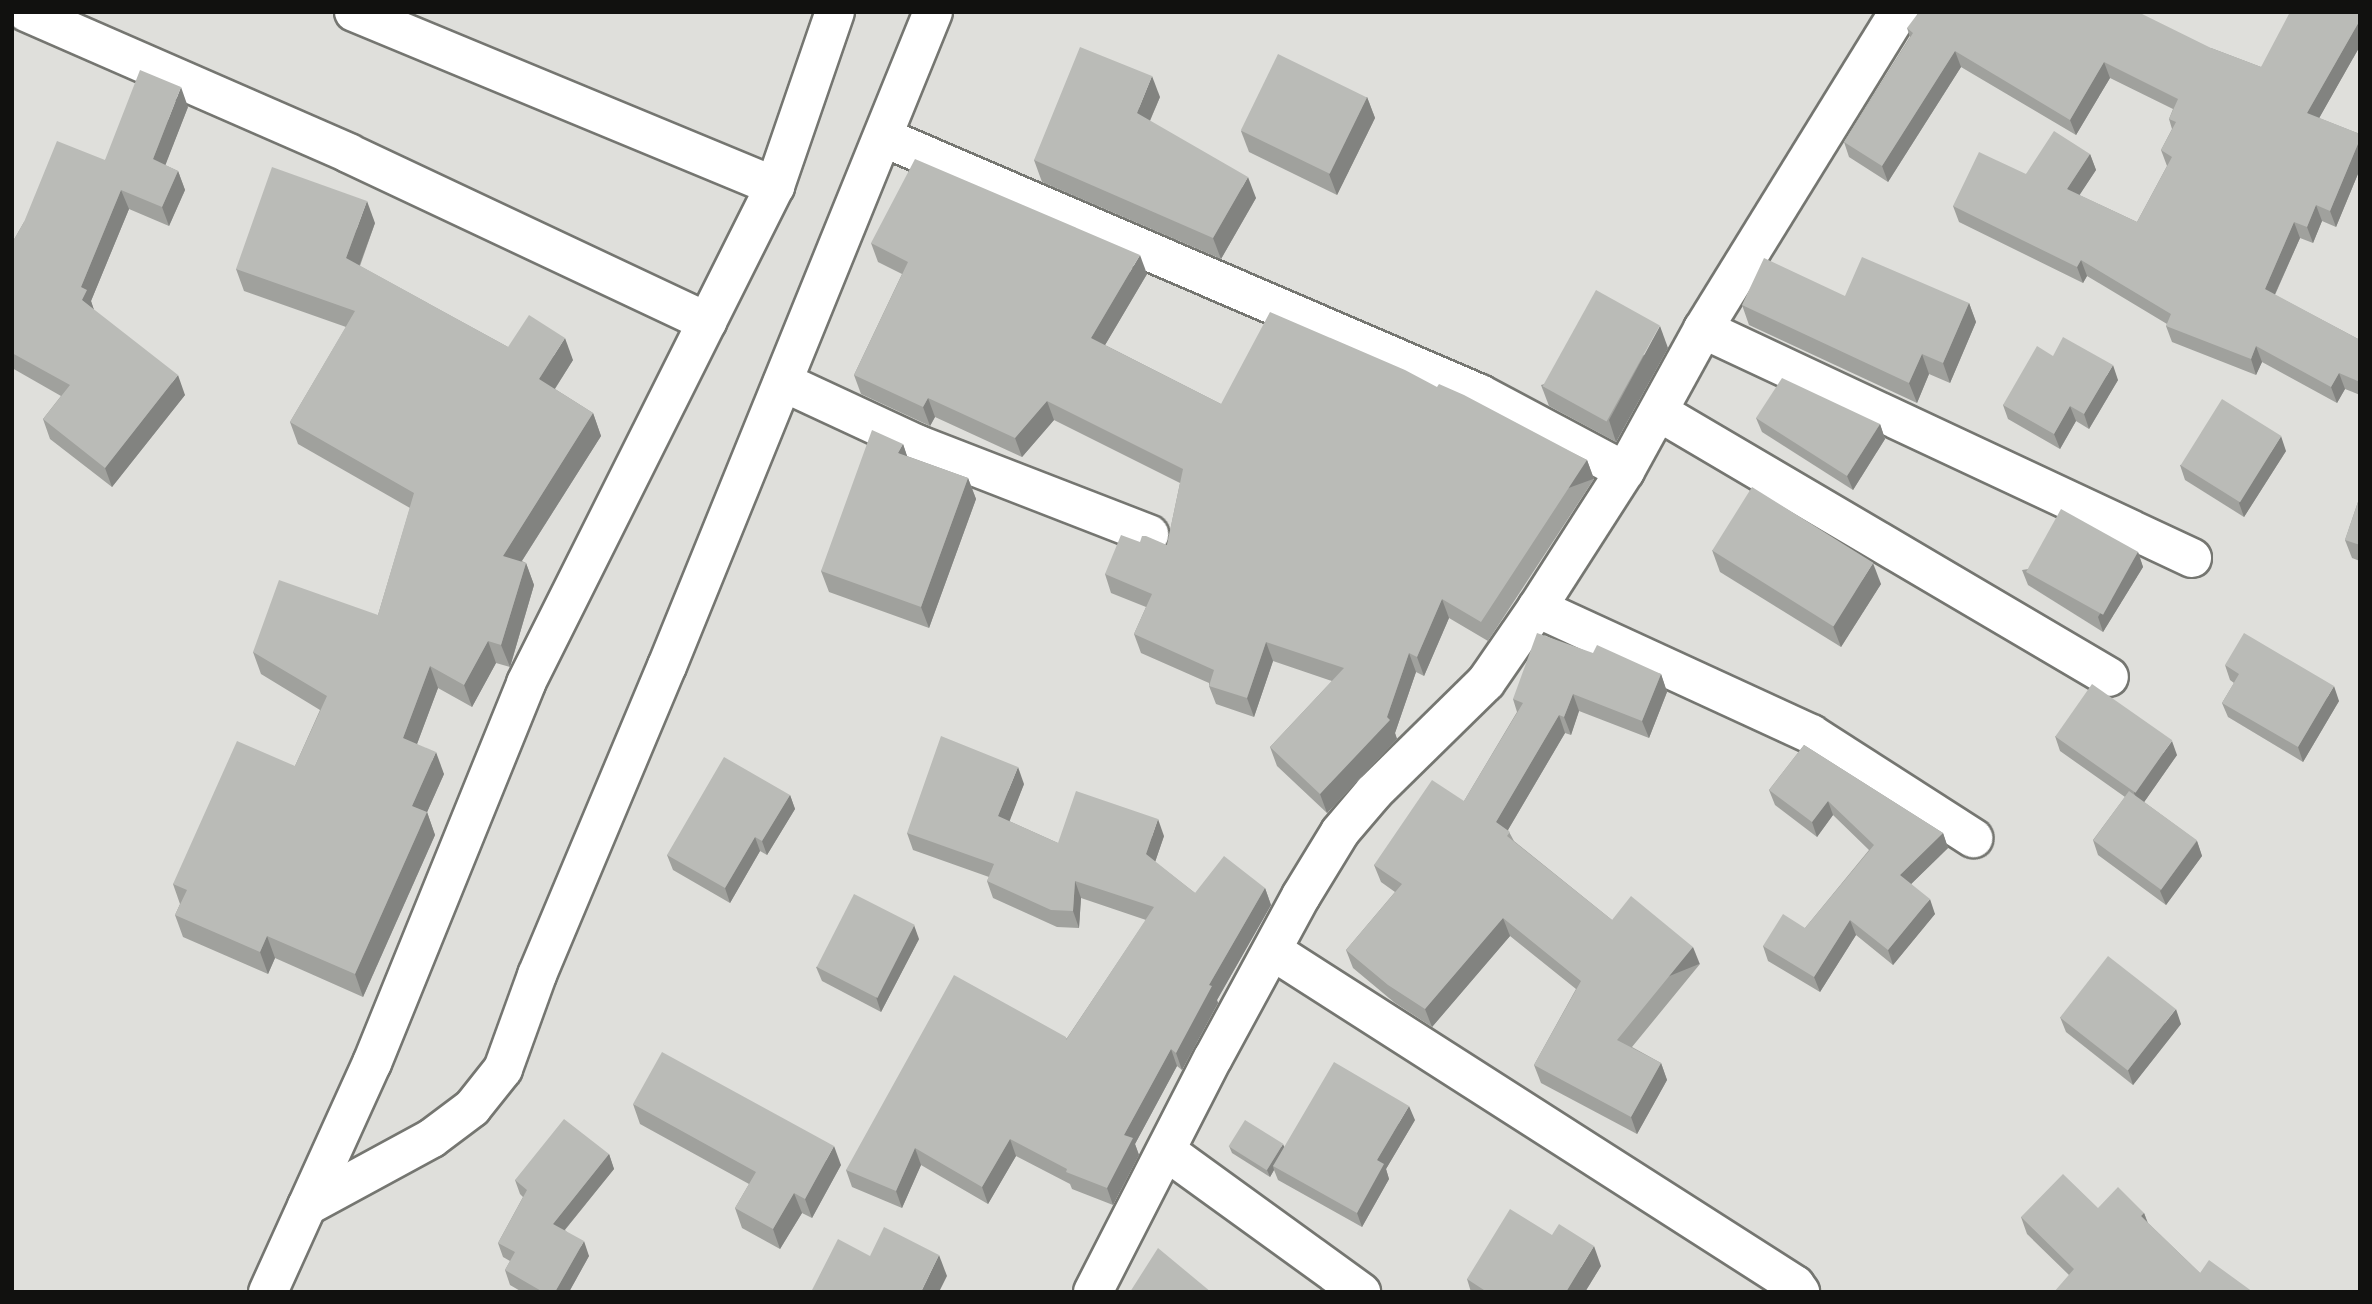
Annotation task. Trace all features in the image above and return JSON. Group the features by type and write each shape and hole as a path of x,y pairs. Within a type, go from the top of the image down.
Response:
{"street":[{"path":"26,12 348,153 707,322"},
{"path":"354,12 775,186"},
{"path":"268,1292 372,1063 526,682 775,186 835,12"},
{"path":"307,1206 432,1138 471,1108 503,1069 537,975 933,12"},
{"path":"1093,1292 1213,1058 1339,832 1419,746 1486,682 1537,608 1625,471 1703,329 1899,12"},
{"path":"883,136 1480,394 1625,471"},
{"path":"1703,329 2192,558"},
{"path":"783,382 919,445 1149,534"},
{"path":"1659,412 2109,677"},
{"path":"1537,608 1811,734 1973,838"},
{"path":"1273,951 1796,1285 1800,1292"},
{"path":"1166,1151 1361,1292"}],"building":[{"path":"1919,12 2138,12 2211,48 2261,67 2290,12 2360,12 2360,20 2307,113 2360,134 2360,139 2330,211 2316,205 2307,227 2294,222 2265,289 2360,340 2360,382 2339,373 2331,387 2256,346 2251,359 2166,326 2171,314 2081,260 2077,267 1953,206 1979,152 2026,174 2054,131 2090,154 2067,189 2137,222 2172,157 2161,150 2176,122 2169,119 2178,99 2104,62 2070,120 1955,51 1882,166 1844,142 1913,33 1907,28"},
{"path":"1080,47 1152,76 1137,113 1248,177 1213,238 1034,160"},
{"path":"1278,54 1367,97 1330,174 1241,130"},
{"path":"140,70 181,87 153,159 178,171 162,207 121,190 81,287 87,290 82,300 178,375 105,468 43,419 70,385 12,353 12,243 24,222 57,141 105,160"},
{"path":"915,159 1140,255 1091,338 1221,404 1270,312 1405,370 1437,387 1439,384 1464,395 1587,460 1481,622 1442,599 1417,657 1409,653 1387,717 1390,720 1320,794 1270,747 1344,668 1266,642 1247,698 1209,686 1214,670 1134,634 1152,594 1105,574 1121,535 1140,542 1142,536 1146,536 1167,545 1183,469 1047,401 1015,438 928,398 923,407 854,375 908,262 871,243"},
{"path":"272,167 367,201 346,258 508,347 529,315 565,338 539,379 593,413 503,556 526,563 501,645 488,641 464,685 430,666 403,738 436,752 412,806 427,812 355,974 267,936 260,952 175,915 187,890 173,884 237,741 295,766 327,696 253,652 279,580 378,615 414,493 290,422 355,311 236,269"},
{"path":"1862,257 1969,303 1943,363 1922,354 1909,383 1742,305 1764,258 1845,296"},
{"path":"1596,290 1660,325 1607,422 1543,386"},
{"path":"2063,337 2113,365 2084,414 2070,406 2054,434 2003,405 2037,346 2053,356"},
{"path":"1782,378 1880,424 1847,476 1756,418"},
{"path":"2222,399 2281,436 2240,502 2181,465"},
{"path":"872,430 903,444 898,453 968,478 921,607 821,571"},
{"path":"1752,487 1873,563 1834,626 1712,551"},
{"path":"2360,496 2360,545 2345,540"},
{"path":"2061,509 2138,552 2103,615 2026,572"},
{"path":"1537,633 1593,653 1597,645 1661,674 1642,721 1573,694 1564,717 1559,715 1496,822 1510,832 1507,836 1612,920 1631,896 1693,947 1617,1040 1661,1063 1631,1117 1534,1065 1581,981 1503,918 1425,1009 1388,985 1346,950 1402,884 1374,865 1432,780 1464,801 1523,703 1513,699"},
{"path":"2244,633 2334,686 2298,747 2222,703 2239,674 2225,665"},
{"path":"2092,684 2172,740 2136,793 2055,736"},
{"path":"941,736 1018,767 998,816 1058,843 1076,791 1158,819 1146,854 1195,893 1224,856 1265,888 1209,985 1212,986 1176,1053 1171,1049 1124,1135 1133,1138 1107,1188 1066,1172 1067,1169 1010,1139 982,1187 915,1148 896,1191 846,1170 954,975 1066,1037 1066,1040 1154,907 1075,881 1073,911 1051,910 987,881 994,864 907,833"},
{"path":"1804,745 1943,833 1900,875 1930,899 1888,950 1850,920 1814,977 1763,946 1783,914 1805,928 1874,845 1828,801 1812,822 1769,790"},
{"path":"724,757 790,795 762,841 755,837 725,888 667,855"},
{"path":"2129,791 2197,840 2161,890 2093,840"},
{"path":"854,894 915,925 877,998 817,967"},
{"path":"2108,956 2176,1009 2128,1070 2060,1017"},
{"path":"662,1052 834,1146 805,1199 794,1193 773,1229 735,1208 756,1172 633,1104"},
{"path":"1334,1062 1409,1106 1377,1160 1384,1164 1357,1213 1273,1166"},
{"path":"564,1119 609,1154 553,1224 584,1241 555,1292 543,1292 505,1270 515,1252 498,1243 527,1190 515,1180"},
{"path":"1245,1120 1283,1144 1267,1170 1229,1146"},
{"path":"2063,1174 2098,1208 2118,1187 2144,1213 2141,1216 2200,1273 2209,1260 2253,1292 2054,1292 2074,1269 2021,1217"},
{"path":"1510,1209 1552,1235 1559,1224 1594,1246 1566,1292 1487,1292 1467,1279"},
{"path":"884,1227 939,1255 921,1292 812,1290 838,1239 870,1256"},
{"path":"1158,1248 1211,1292 1130,1292"}]}
